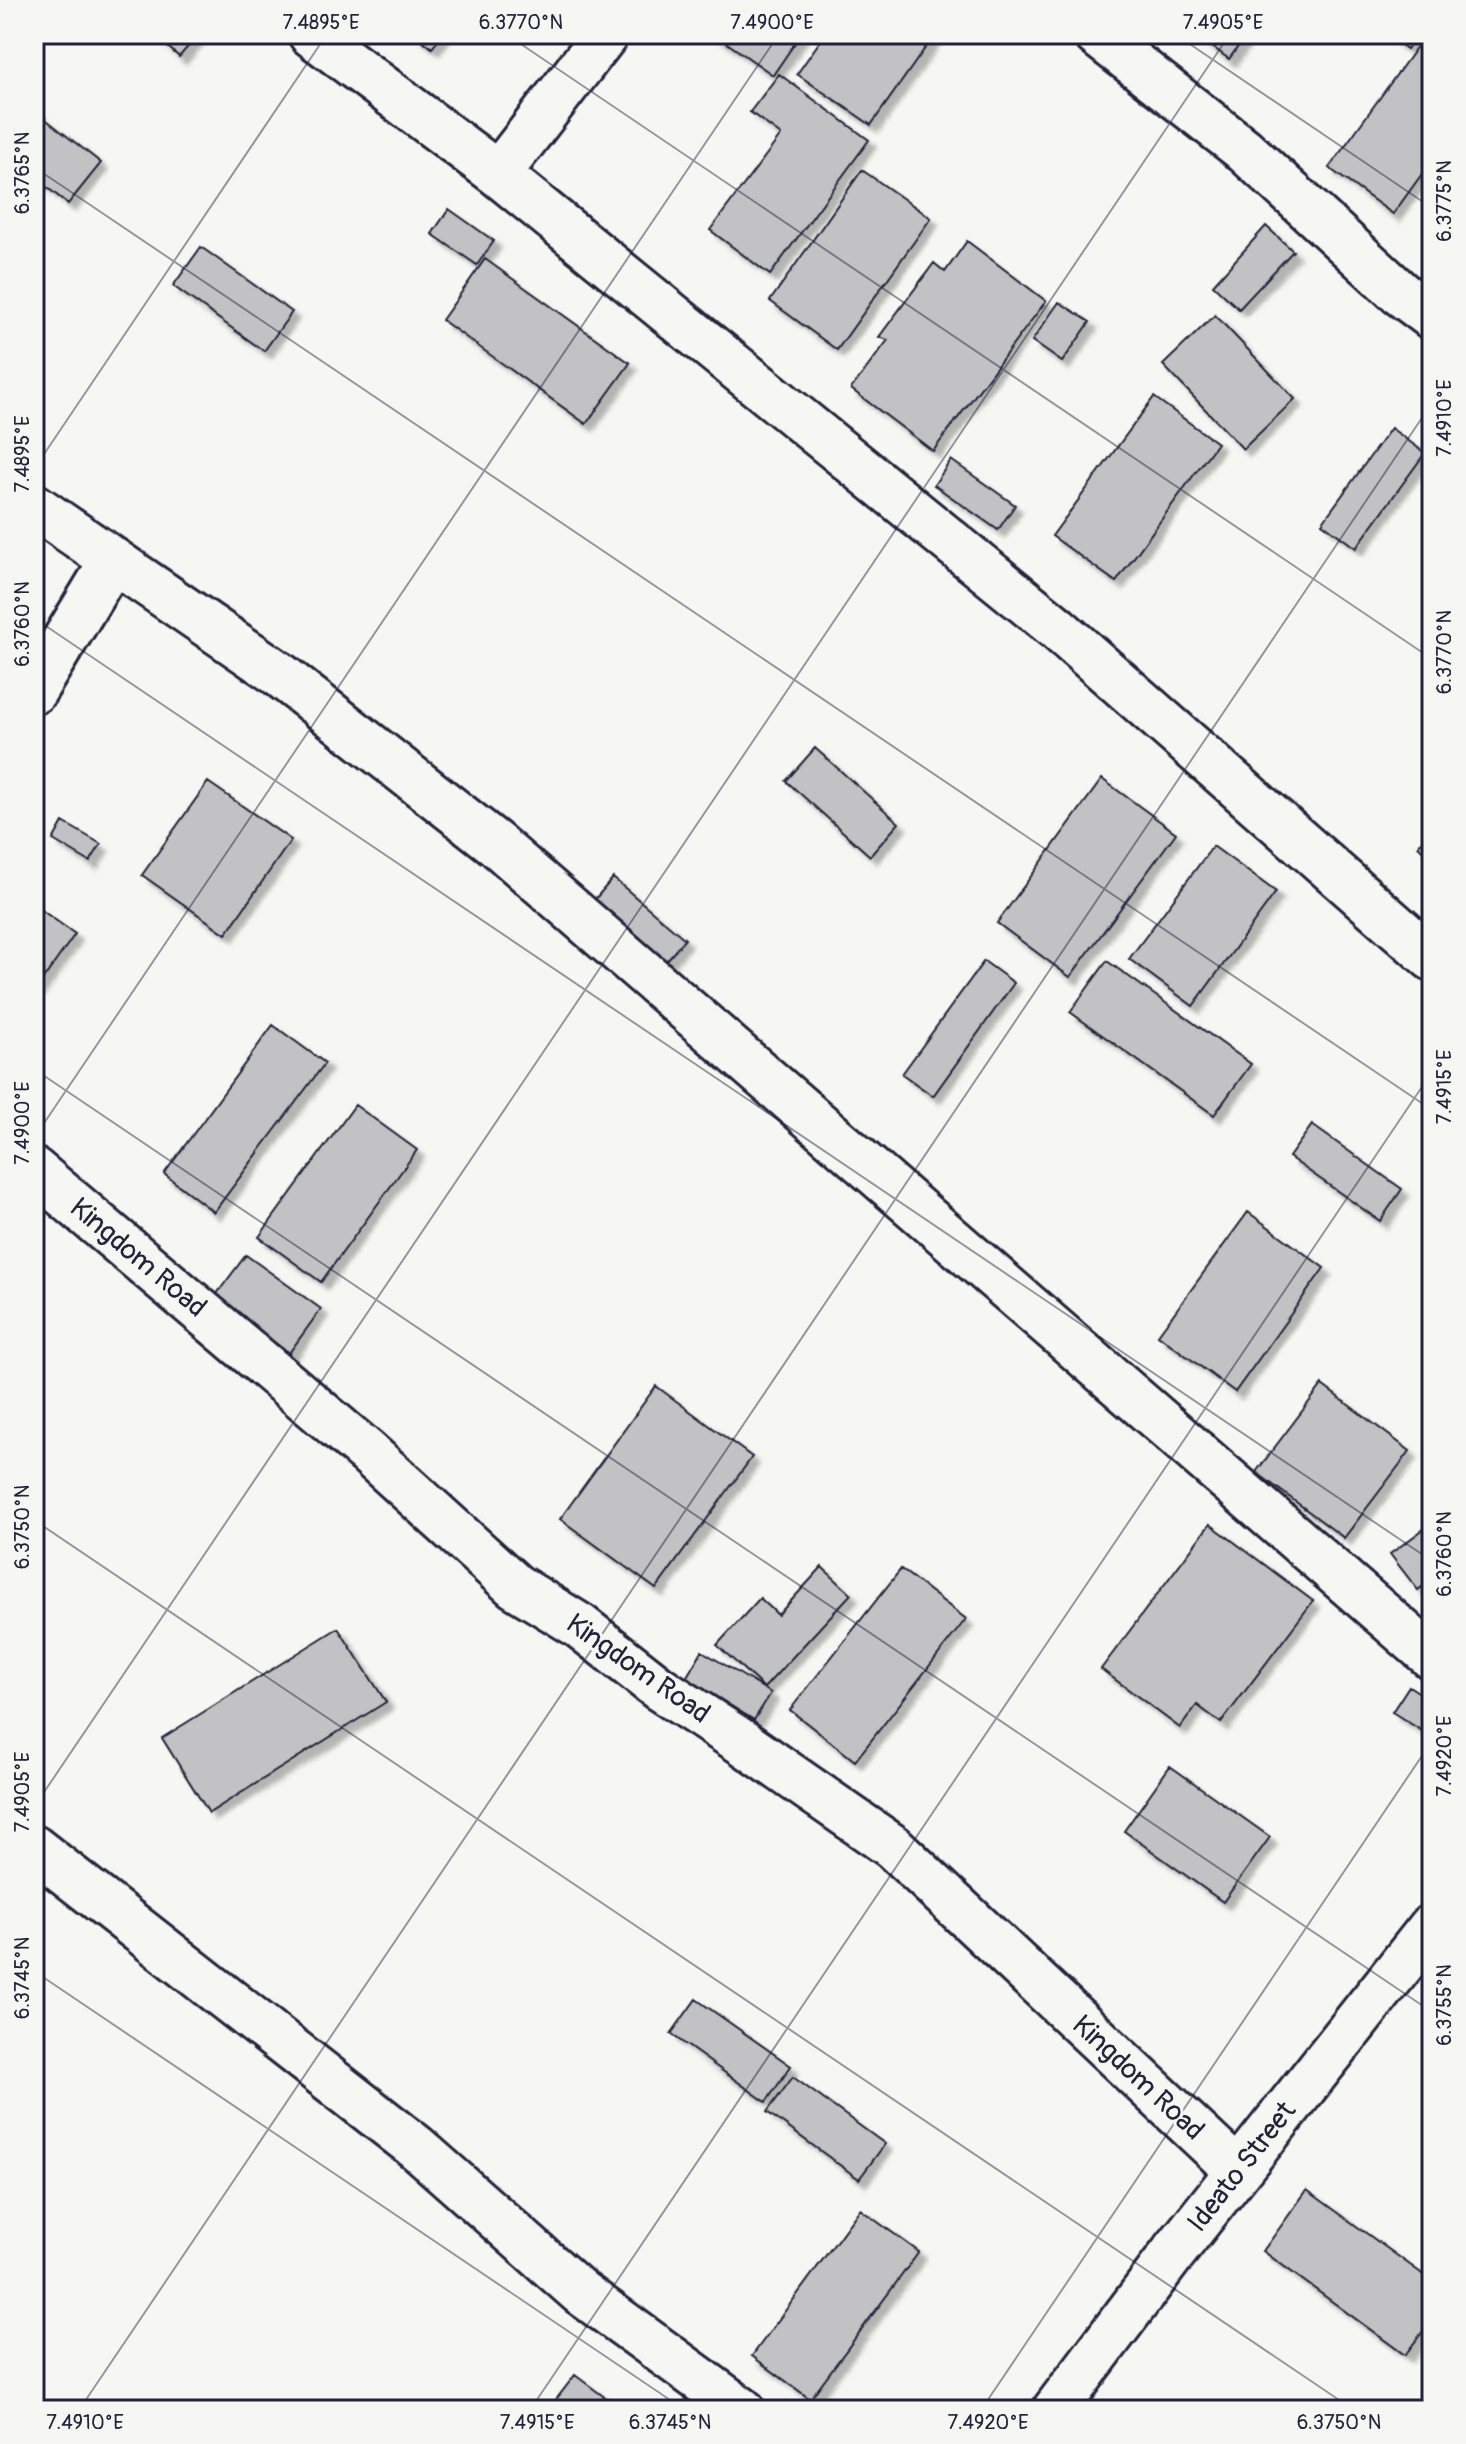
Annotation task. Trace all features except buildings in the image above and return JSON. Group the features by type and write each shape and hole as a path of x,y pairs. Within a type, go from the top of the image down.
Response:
{"street":[{"path":"311,34 498,174 1057,628 1432,958"},
{"path":"498,174 606,34"},
{"path":"1096,34 1243,149 1400,293 1432,317"},
{"path":"34,506 279,674 496,844 1432,1657"},
{"path":"34,691 113,560"},
{"name":"Kingdom Road","path":"34,1170 366,1451 515,1586 580,1626 659,1688 893,1847 1238,2171"},
{"path":"34,1848 416,2147 580,2292 742,2410"},
{"name":"Ideato Street","path":"1055,2410 1238,2171 1432,1926"}]}
